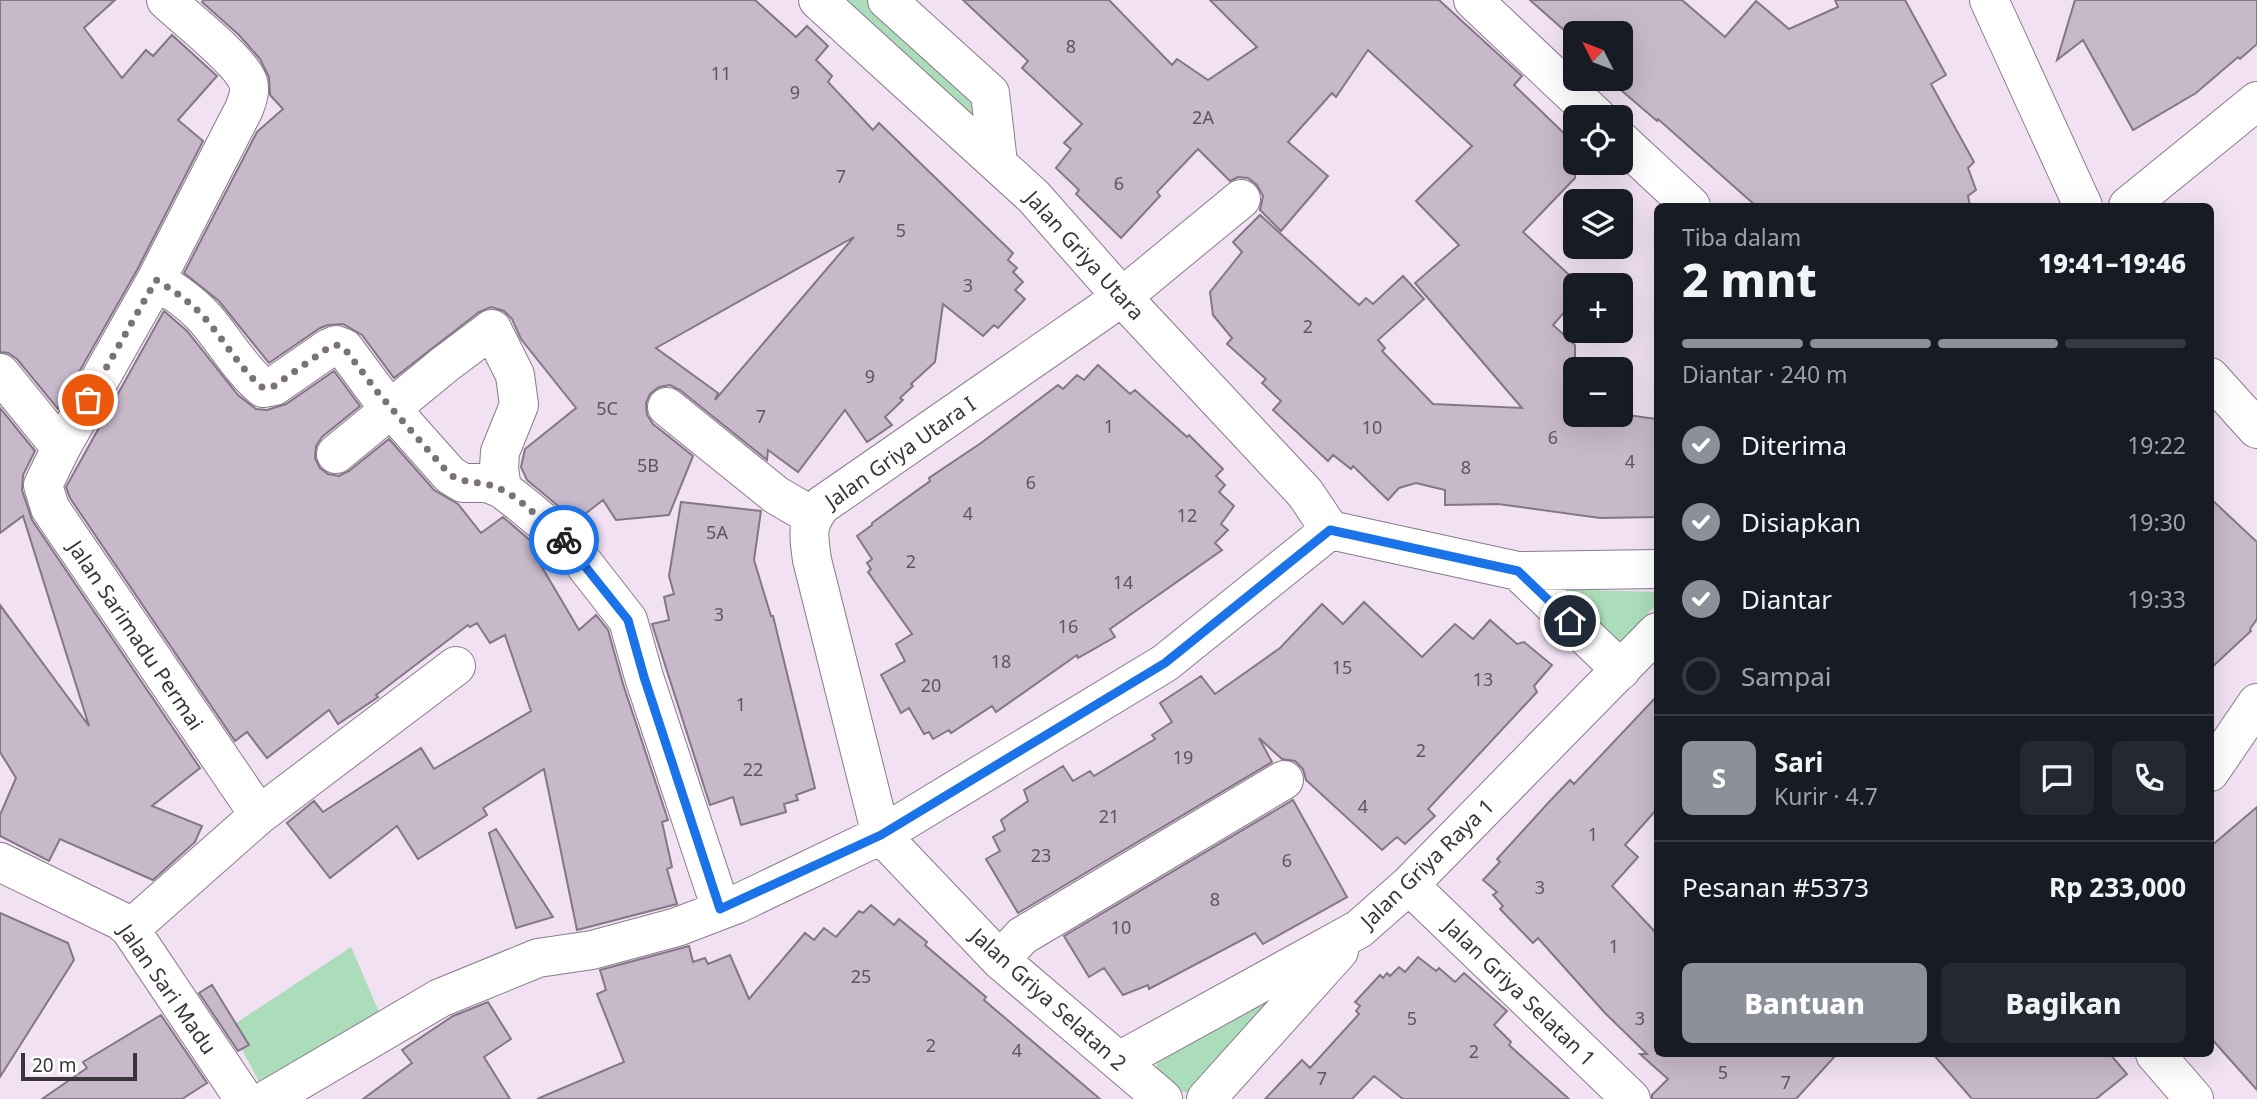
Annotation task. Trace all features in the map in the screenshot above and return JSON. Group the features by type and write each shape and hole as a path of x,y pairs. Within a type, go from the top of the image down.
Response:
{"street":[{"name":"Jalan Sarimadu Permai","path":"166,0 236,64 247,82 249,97 156,280 43,485 50,508 258,815"},
{"name":"Jalan Griya Utara","path":"818,0 1034,197 1122,297 1305,493 1330,530"},
{"path":"887,0 990,93 998,163"},
{"path":"1473,0 1584,105"},
{"path":"1989,0 2082,203"},
{"path":"2132,203 2257,101"},
{"path":"1633,152 1688,203"},
{"name":"Jalan Griya Utara I","path":"881,835 812,560 808,527 812,516 822,505 1122,297 1241,199"},
{"path":"156,280 182,296 204,317 251,378 263,388 274,386 336,345 344,348 358,369 450,475 463,482 488,484 502,489 567,542 628,620 720,909"},
{"path":"336,454 492,329 515,375 519,405 500,452 502,489"},
{"path":"0,373 61,448"},
{"path":"2214,381 2257,429"},
{"path":"667,407 776,495 812,516"},
{"path":"268,1099 440,998 538,958 592,950 677,927 881,835 1165,663 1330,530 1518,571 1654,569"},
{"path":"1518,571 1620,670"},
{"name":"Jalan Griya Raya 1","path":"1119,1061 1359,929 1409,885 1654,635"},
{"path":"130,929 258,815 456,666"},
{"path":"2214,766 2257,703"},
{"path":"1000,960 1022,936 1284,780"},
{"name":"Jalan Griya Selatan 2","path":"881,835 1000,960 1163,1099"},
{"name":"Jalan Sari Madu","path":"0,862 106,912 130,929 244,1099"},
{"name":"Jalan Griya Selatan 1","path":"1409,885 1631,1099"},
{"path":"1206,1099 1359,929"},
{"path":"2158,1057 2194,1099"}],"green space":[{"path":"835,0 867,0 984,107 969,122"},
{"path":"1555,589 1654,592 1654,607 1616,646"},
{"path":"351,947 383,1021 264,1091 230,1027"},
{"path":"1286,979 1194,1091 1181,1092 1172,1089 1157,1072 1157,1059"}],"building":[{"path":"0,0 115,0 84,28 122,78 146,50 153,56 172,35 217,76 178,120 203,141 137,270 58,409 17,359 8,353 0,352"},
{"path":"755,0 796,37 807,26 828,46 816,60 832,76 828,82 873,130 879,123 1013,253 1008,260 1017,268 1013,272 1023,282 1015,290 1025,299 998,328 994,325 983,336 943,304 935,362 911,384 913,386 900,398 903,400 885,417 892,425 867,442 845,410 798,472 768,450 767,460 680,390 670,385 659,387 650,394 646,403 647,415 653,424 693,456 669,515 616,520 603,500 576,521 527,480 521,467 525,449 576,408 521,339 512,319 504,311 491,307 479,312 394,378 362,335 343,324 320,328 269,363 219,301 184,273 257,132 283,109 270,95 269,77 260,59 239,35 202,2","holes":["854,237 715,400 718,393 656,348"]},
{"path":"963,0 1109,0 1172,65 1177,59 1208,80 1257,47 1210,0 1439,0 1522,76 1514,85 1563,132 1563,175 1575,175 1575,178 1523,232 1567,273 1563,273 1563,314 1553,325 1563,334 1563,343 1575,345 1575,357 1563,357 1563,427 1633,427 1633,416 1654,419 1654,517 1600,518 1498,504 1445,505 1445,490 1416,483 1399,488 1388,500 1353,466 1351,469 1333,455 1328,461 1273,410 1281,401 1262,383 1266,379 1227,344 1232,338 1213,315 1210,292 1242,252 1233,242 1260,215 1359,305 1366,298 1373,304 1403,276 1424,299 1378,340 1385,348 1382,351 1433,404 1522,408 1415,283 1459,245 1416,201 1472,146 1368,50 1336,97 1332,93 1288,142 1328,176 1281,231 1260,210 1263,196 1257,185 1248,178 1238,177 1230,181 1198,149 1157,192 1160,196 1121,238 1076,194 1079,190 1056,168 1071,149 1064,143 1082,124 1022,68 1028,61"},
{"path":"1530,0 1682,0 1725,37 1756,1 1789,29 1838,7 1835,0 1905,0 1946,75 1931,84 1974,162 1968,168 1976,190 1968,196 1969,203 1753,203 1658,119 1657,121 1622,91 1633,91 1633,21 1563,21 1563,29"},
{"path":"2075,0 2257,0 2257,44 2196,93 2133,130 2083,40 2057,60"},
{"path":"164,311 187,331 238,395 256,409 267,410 286,404 334,371 360,406 322,437 316,446 315,458 320,468 328,474 339,476 349,471 389,439 434,490 458,504 481,533 503,517 539,548 533,552 579,630 596,615 608,630 668,820 662,822 672,867 667,869 677,904 577,930 544,769 483,808 487,815 418,859 397,826 330,878 287,823 314,801 323,812 421,748 434,769 531,711 505,635 490,643 477,623 470,627 468,625 376,695 378,697 338,724 329,710 267,758 247,732 235,741 70,498 66,487"},
{"path":"1098,365 1130,394 1135,390 1187,437 1189,435 1223,469 1216,476 1225,485 1219,492 1234,506 1221,524 1228,530 1215,543 1222,550 1110,629 1115,637 1078,658 1077,655 996,712 992,706 951,733 949,730 933,739 929,732 924,734 909,708 901,713 881,675 905,661 896,644 912,634 868,572 871,569 867,563 872,559 857,536 930,481 929,478 1058,385 1063,389 1077,375 1084,380"},
{"path":"0,408 35,451 23,475 22,490 32,520 200,768 152,806 202,826 195,842 153,880 60,839 49,861 0,836 0,815 16,778 0,752 0,605 89,726 23,516 0,533"},
{"path":"681,502 761,511 754,560 773,616 815,788 796,795 798,800 784,804 786,812 741,825 733,797 710,805 652,624 669,620 664,597 674,594 669,576"},
{"path":"2214,502 2257,542 2257,619 2251,631 2214,665"},
{"path":"1364,602 1422,657 1455,624 1473,639 1490,620 1517,644 1524,642 1552,665 1534,686 1537,692 1428,809 1435,816 1405,844 1397,837 1382,850 1306,780 1303,769 1295,761 1282,759 1259,738 1272,762 1018,913 986,859 1000,851 993,837 1005,830 1001,820 1028,801 1024,790 1063,766 1073,781 1090,771 1094,776 1155,739 1152,735 1172,722 1160,703 1201,676 1215,694 1280,648 1322,604 1343,624"},
{"path":"1654,699 1654,812 1625,845 1638,857 1612,886 1654,931 1654,1057 1834,1057 1796,1099 1652,1099 1652,1095 1668,1079 1640,1054 1647,1054 1605,1013 1538,938 1533,943 1500,909 1503,906 1493,895 1497,892 1483,880 1500,862 1497,859 1549,802 1570,780 1574,784"},
{"path":"1293,800 1347,897 1263,944 1255,933 1149,989 1148,985 1123,995 1104,968 1089,977 1064,936"},
{"path":"2257,807 2257,1090 2214,1042 2214,844"},
{"path":"496,829 553,917 516,928 489,833"},
{"path":"871,905 894,925 899,919 927,942 925,945 986,997 984,1000 1100,1099 537,1099 624,1062 597,994 606,990 600,970 689,946 693,962 705,958 708,964 730,955 749,999 805,933 814,940 824,928 836,937 859,911 863,913"},
{"path":"0,913 68,943 74,960 0,1077"},
{"path":"1418,957 1436,971 1439,968 1455,982 1464,973 1507,1011 1494,1025 1511,1042 1509,1045 1569,1099 1403,1099 1374,1076 1352,1099 1265,1099 1302,1060 1310,1068 1359,1014 1356,1011 1360,1006 1355,1002 1380,975 1383,978 1387,973 1390,976 1399,967 1405,972"},
{"path":"212,985 249,1045 238,1051 199,993"},
{"path":"488,1002 511,1039 484,1057 510,1099 363,1099 412,1063 402,1050 453,1016"},
{"path":"161,1015 207,1083 182,1099 42,1099 87,1068 83,1062"},
{"path":"1936,1057 2113,1057 2127,1074 2096,1099 1972,1099"}],"way so far":[{"path":"88,400 156,280 182,296 204,317 251,378 263,388 274,386 328,348 336,345 344,348 384,401 450,475 463,482 488,484 502,489 564,540"}],"route":[{"path":"564,540 628,620 720,909 737,904 881,835 1165,663 1330,530 1518,571 1570,621"}]}
